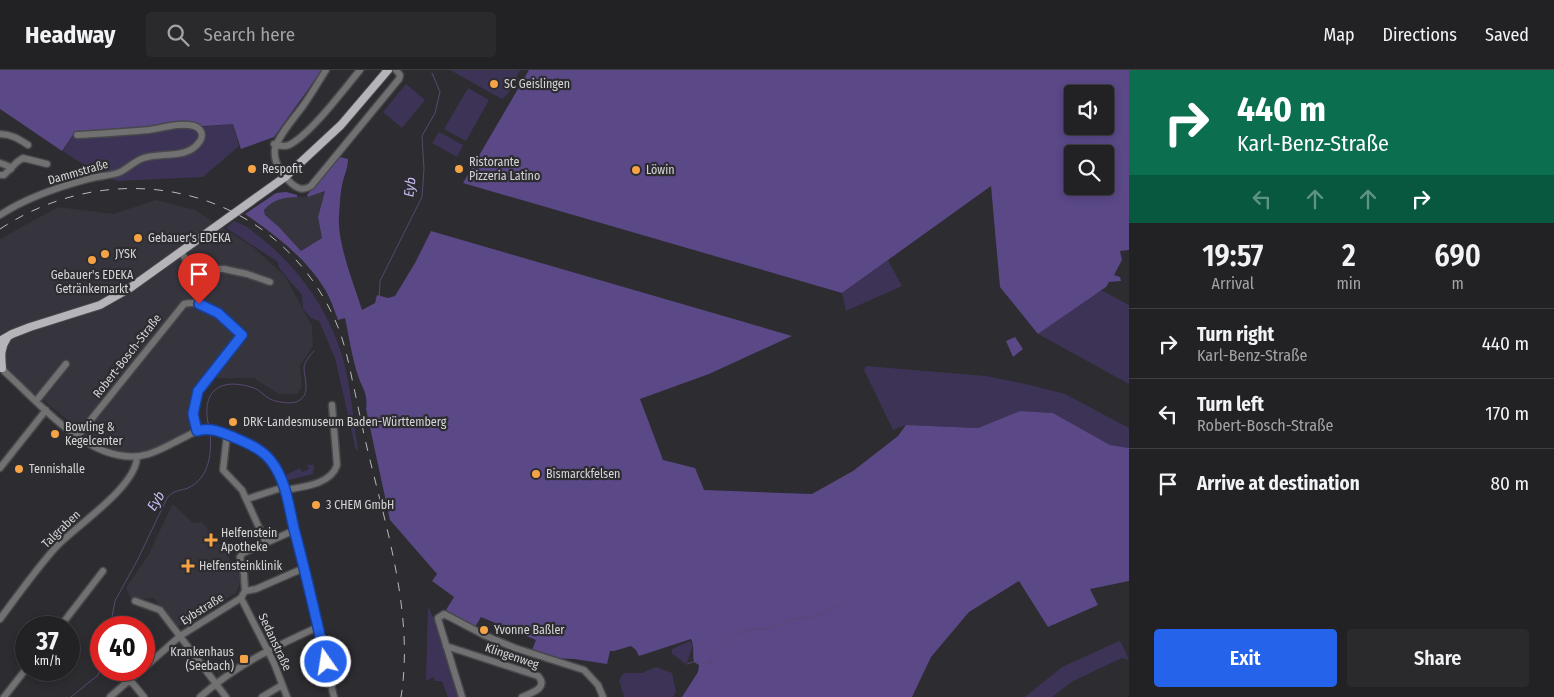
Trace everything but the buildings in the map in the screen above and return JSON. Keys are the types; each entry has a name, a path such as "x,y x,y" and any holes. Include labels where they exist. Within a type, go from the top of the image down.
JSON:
{"main road":[{"path":"0,367 0,354 6,337 107,301 130,288 285,177 341,125 387,70"}],"street":[{"path":"326,70 275,144 276,162 285,177 300,190 312,186 399,79 398,73"},
{"path":"275,144 288,145 296,140 317,120 360,70"},
{"name":"Dammstraße","path":"0,215 12,207 41,195 87,179 119,173 142,159 176,154 192,149 202,139 201,130 194,126 174,125 150,130 77,136"},
{"path":"0,134 16,137 28,145"},
{"path":"0,175 4,175 16,162 23,158 47,164"},
{"path":"0,163 11,169"},
{"path":"182,252 192,269 224,269 270,282"},
{"name":"Robert-Bosch-Straße","path":"78,437 184,304 199,304 218,313 228,320 242,335 198,391 193,414 200,430"},
{"path":"36,401 66,364"},
{"path":"0,367 78,437 109,454 137,457 162,450 200,430 215,430 249,444 266,456 279,473 281,490 295,530 334,697"},
{"path":"247,500 281,490 315,484 324,480 335,471 337,466 332,406"},
{"path":"0,468 46,410"},
{"path":"227,435 223,470 242,490 266,543"},
{"name":"Talgraben","path":"0,619 57,546 121,488 136,465 137,457"},
{"path":"295,530 243,553 240,557 245,591 256,589 304,568"},
{"path":"68,616 103,571"},
{"name":"Eybstraße","path":"155,658 180,636 241,598 245,591"},
{"name":"Sedanstraße","path":"241,598 274,663 287,697"},
{"path":"135,601 160,610 226,697"},
{"path":"462,697 438,618 444,614 484,635 515,648 584,670 598,685 603,697"},
{"path":"200,697 216,683 267,650 318,628"},
{"name":"Klingenweg","path":"446,646 538,676 542,681 542,686 538,690 522,697"},
{"path":"0,693 4,697 17,681"},
{"name":"Eybstraße","path":"110,697 129,681"},
{"path":"131,681 144,697"},
{"path":"262,697 282,685"}],"shaded area":[{"path":"0,70 322,70 274,137 241,149 233,124 73,135 62,151 0,109"},
{"name":"SC Geislingen","path":"450,70 520,70 508,94 502,99"},
{"path":"529,70 1129,70 1129,250 1120,251 1122,260 1114,275 1120,277 1121,281 1109,282 1106,287 1038,334 1000,287 991,186 842,293 463,183"},
{"path":"406,84 425,100 402,128 383,112"},
{"path":"468,88 489,100 466,141 444,129"},
{"path":"233,124 239,146 203,177 117,181 84,165 63,151 73,136"},
{"path":"439,132 463,145 457,157 432,143"},
{"path":"340,157 348,159 340,198 339,227 347,263 362,310 375,303 377,295 388,298 395,296 415,263 431,231 792,336 709,374 640,399 663,460 695,468 704,490 812,494 853,471 898,436 906,425 978,428 1020,411 1053,413 1110,445 1129,448 1129,581 1090,589 1098,605 1048,627 1019,581 969,612 931,657 912,697 682,697 698,672 699,665 694,662 691,639 639,656 631,646 610,651 607,664 553,658 532,650 536,640 481,617 475,627 446,610 454,597 432,581 437,574 390,520 366,409 366,395 356,369 345,318 338,320 324,288 308,266 278,238 245,214 276,193 286,192 297,195 297,197 283,198 275,201 264,210 265,215 301,251 322,238 318,217 325,191 308,197 307,195"},
{"path":"325,191 318,217 322,238 301,251 265,215 264,210 271,203 285,197 308,197"},
{"path":"156,200 195,210 253,247 285,276 312,326 313,345 300,366 302,387 297,394 278,394 254,378 213,378 203,391 197,407 200,424 172,440 143,452 114,451 86,438 79,429 8,372 0,352 0,239 58,207 113,214"},
{"path":"234,221 245,226 267,242 307,285 318,301 342,355 350,390 358,450 356,450 335,358 319,321 311,318 303,309 302,295 279,268 278,262 226,228"},
{"path":"888,260 902,286 846,311 842,293"},
{"path":"1101,290 1129,305 1129,384 1038,334"},
{"path":"1015,337 1023,349 1013,357 1006,341"},
{"path":"866,366 986,376 1065,394 1129,428 1129,448 1110,445 1053,413 1020,411 978,428 906,425 893,430 864,370"},
{"path":"307,465 314,465 313,474 289,480 284,476 300,468 302,472 309,469"},
{"name":"Helfensteinklinik","path":"172,505 193,523 202,522 222,547 242,578 236,593 176,628 154,598 131,599 126,588 149,554"},
{"path":"428,606 438,628 459,697 448,697 442,681 435,681 433,677 426,681"},
{"path":"690,641 693,645 687,663 683,663 672,654 672,649"},
{"path":"1119,641 1129,660 1122,658 1073,681 1052,697 1025,697 1062,667"},
{"path":"656,667 672,673 676,692 673,697 624,697 619,680 624,673 642,673"}],"waterway":[{"name":"Eyb","path":"360,322 369,316 379,304 380,281 422,197 424,169 422,136 435,113 440,92 432,73"},
{"name":"Eyb","path":"209,427 207,404 210,396 222,386 231,384 254,388 270,399 279,402 293,403 301,399 306,391 304,367 314,351"},
{"name":"Eyb","path":"112,616 115,601 138,559 167,498 174,492 195,484 205,471 210,456 210,431"},
{"path":"687,664 695,662 711,663 711,658 730,639 749,629 767,629 793,619 811,617 838,607 850,592"},
{"name":"Eyb","path":"71,697 91,681"}],"railway":[{"path":"0,229 46,205 94,192 142,189 190,196 234,213 274,239 309,275 335,320 344,345 387,527 402,612 404,669 401,697"}],"place":[{"name":"SC Geislingen","path":"494,84"},
{"name":"Respofit","path":"252,169"},
{"name":"Ristorante Pizzeria Latino","path":"459,169"},
{"name":"Löwin","path":"636,170"},
{"name":"Gebauer's EDEKA","path":"138,238"},
{"name":"JYSK","path":"105,254"},
{"name":"Gebauer's EDEKA Getränkemarkt","path":"92,260"},
{"name":"DRK-Landesmuseum Baden-Württemberg","path":"233,422"},
{"name":"Bowling & Kegelcenter","path":"55,434"},
{"name":"Tennishalle","path":"19,469"},
{"name":"Bismarckfelsen","path":"536,474"},
{"name":"3 CHEM GmbH","path":"316,505"},
{"name":"Helfenstein Apotheke","path":"211,540"},
{"name":"Helfensteinklinik","path":"188,566"},
{"name":"Yvonne Baßler","path":"484,630"},
{"name":"Krankenhaus (Seebach)","path":"244,659"}],"route":[{"path":"199,304 218,313 234,325 242,335 198,391 193,414 197,431 203,429 215,430 249,444 266,456 279,473 303,561 326,662"}]}
